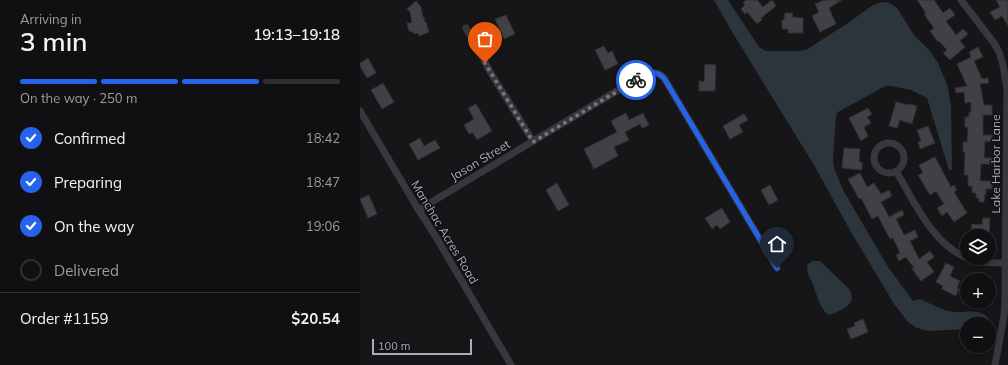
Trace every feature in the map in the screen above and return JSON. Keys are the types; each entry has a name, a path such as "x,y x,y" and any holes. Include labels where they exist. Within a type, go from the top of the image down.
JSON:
{"street":[{"name":"Lake Harbor Lane","path":"961,0 994,43 999,52 1007,90 1005,301 1004,316 995,364"},
{"path":"466,28 492,75 533,142"},
{"name":"Jason Street","path":"418,209 646,74 653,72 664,78 777,268"},
{"name":"Manchac Acres Road","path":"360,111 512,365"},
{"path":"892,144 897,146 903,154 904,159 902,164 896,171 892,173 882,172 875,165 874,156 876,151 883,145 892,144"},
{"path":"896,171 932,231 942,242 960,254"},
{"path":"996,263 1005,263"}],"shaded area":[{"path":"714,0 728,0 759,47 766,51 806,50 873,5 881,2 890,3 897,8 914,35 930,51 938,63 948,87 951,107 952,170 949,170 927,98 911,90 891,86 885,86 838,112 836,116 833,159 834,168 843,190 888,267 913,301 920,299 941,309 959,312 973,311 987,317 960,317 960,329 929,331 917,328 908,322 894,304 851,232 814,165"},
{"path":"813,261 820,261 850,290 852,297 851,302 834,314 829,315 823,308 807,272 808,264"}],"building":[{"path":"746,0 757,0 763,7 772,0 776,6 761,18 762,20 757,24 747,12 745,14 741,9 745,5 743,3"},
{"path":"824,0 842,0 829,8 836,24 820,32 812,16 819,12 815,4"},
{"path":"917,0 934,0 943,13 950,8 955,15 946,21 956,35 963,29 968,34 960,41 965,47 950,60 943,53 947,50 939,41 938,42 930,31 934,28 924,14 926,13"},
{"path":"996,0 1008,0 1008,26 1002,16 995,20 990,12 1000,7"},
{"path":"416,1 421,7 429,32 419,36 418,33 414,34 413,32 409,31 407,23 412,23 410,12 407,9"},
{"path":"785,13 793,13 792,17 803,18 803,33 788,33 788,29 782,29 782,20 784,20"},
{"path":"506,15 515,34 504,39 495,19"},
{"path":"604,46 608,53 612,51 618,64 605,70 595,50"},
{"path":"978,47 983,57 974,61 982,79 988,78 989,83 980,84 984,105 992,105 992,115 983,115 983,135 992,135 992,142 985,141 984,158 992,158 992,164 981,164 980,181 992,181 992,189 986,189 984,202 979,202 979,198 976,198 976,193 972,193 972,186 968,186 968,175 964,175 965,152 963,152 963,142 967,142 968,127 965,127 965,117 969,117 969,112 971,112 971,102 965,103 964,92 956,93 955,88 967,86 957,64 971,57 969,52"},
{"path":"368,58 376,73 367,78 360,66 360,63"},
{"path":"705,64 716,65 715,91 699,91 699,81 704,82"},
{"path":"383,83 394,102 382,109 371,90"},
{"path":"896,102 917,106 912,124 900,120 897,128 889,126"},
{"path":"476,104 492,131 477,140 473,133 469,134 464,125 474,119 468,108"},
{"path":"868,108 872,114 867,117 871,123 864,127 868,136 861,141 849,118"},
{"path":"626,113 629,120 643,113 649,125 642,128 640,124 625,132 629,140 614,147 618,156 594,169 584,149 617,132 611,121"},
{"path":"744,114 748,120 739,125 743,132 730,139 723,126"},
{"path":"928,126 935,143 920,149 918,142 921,141 917,130"},
{"path":"420,138 424,146 435,140 440,148 418,160 409,144"},
{"path":"844,148 860,149 859,162 862,162 862,170 842,168"},
{"path":"935,157 951,187 954,185 957,190 954,192 967,213 954,222 947,212 942,216 937,208 944,204 936,191 930,195 918,175 923,173 919,165"},
{"path":"860,173 867,187 874,183 881,194 889,190 892,196 881,202 889,217 902,210 904,215 896,219 904,235 915,230 918,237 910,241 919,259 930,251 934,257 927,262 934,272 921,281 912,269 914,268 906,257 899,261 896,255 900,253 893,238 890,239 878,216 872,219 861,198 859,199 848,179"},
{"path":"557,183 569,205 558,211 546,190"},
{"path":"770,185 778,200 769,205 761,190"},
{"path":"369,195 377,214 368,218 360,199"},
{"path":"722,208 730,222 720,229 717,225 712,229 705,218"},
{"path":"983,218 990,218 989,229 972,229 972,224 982,225"},
{"path":"946,263 954,267 950,276 960,281 956,296 942,289 943,286 936,282"},
{"path":"863,319 868,332 851,339 847,329 855,326 854,323"}],"way so far":[{"path":"485,63 533,142 636,80"}],"route":[{"path":"636,80 653,72 662,75 725,178 777,268"}]}
